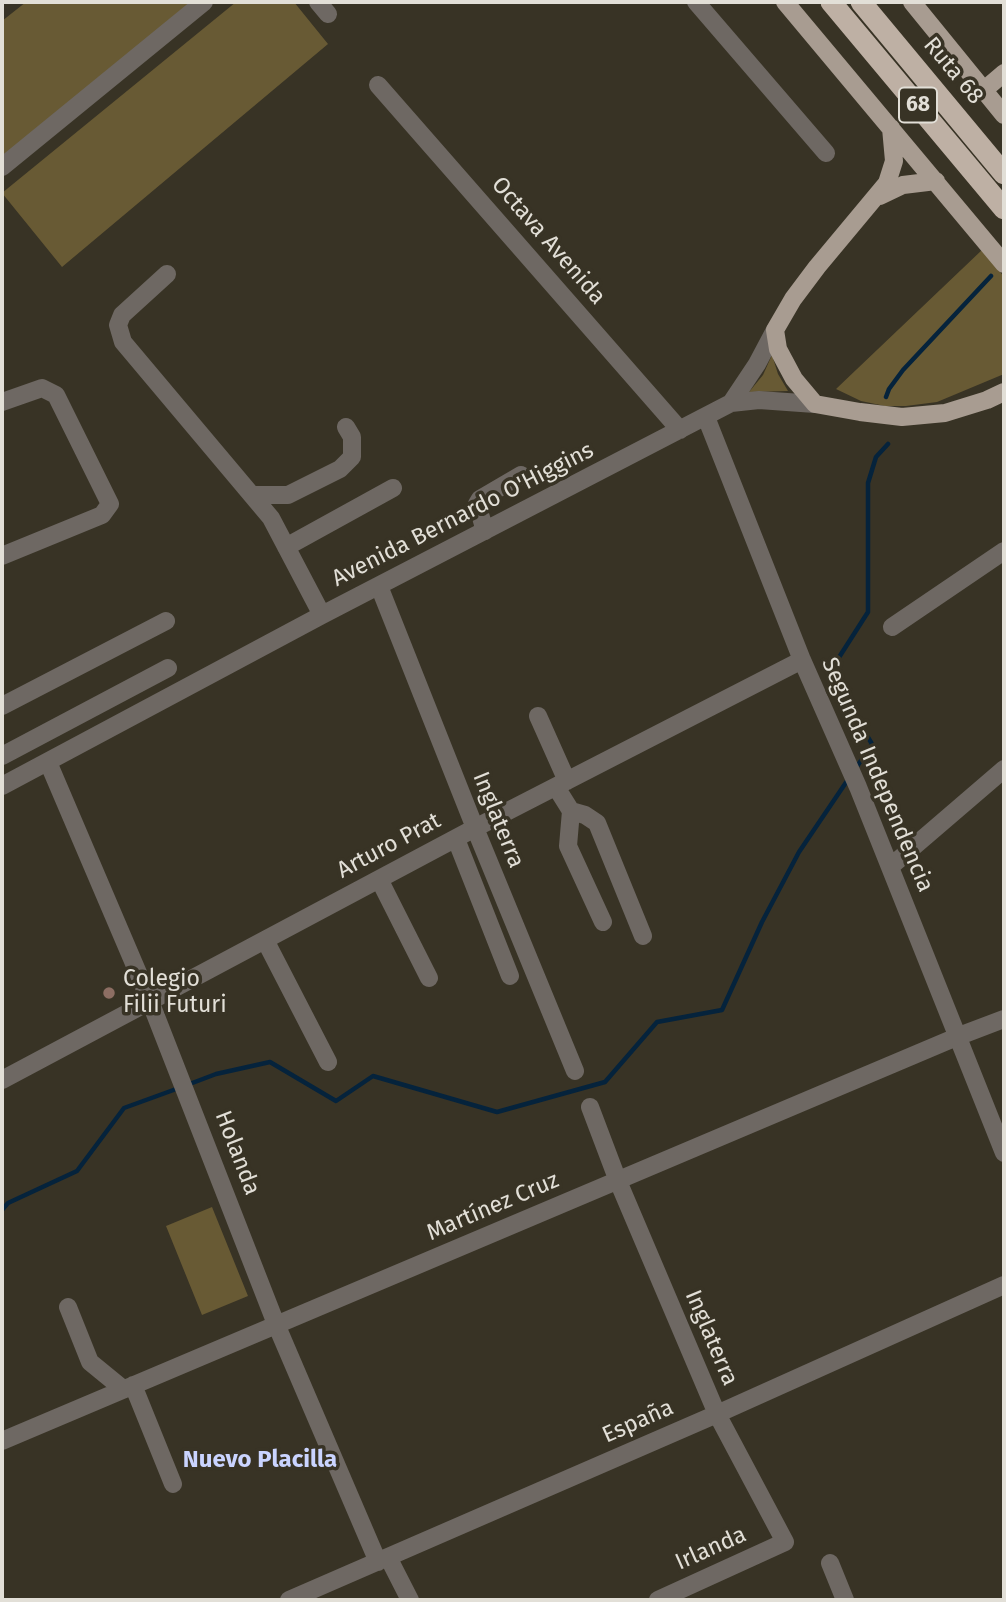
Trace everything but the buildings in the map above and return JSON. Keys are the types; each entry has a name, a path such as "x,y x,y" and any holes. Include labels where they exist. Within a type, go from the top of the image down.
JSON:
{"highway":[{"name":"68","path":"831,2 1004,209"},
{"name":"Ruta 68","path":"861,2 1004,174"}],"main road":[{"path":"785,2 1004,264"},
{"path":"917,5 1004,115"},
{"path":"984,90 1004,73"},
{"name":"Avenida Bernardo O'Higgins","path":"775,330 817,267 887,183 892,172 894,150 891,128"},
{"name":"Avenida Bernardo O'Higgins","path":"872,203 903,185 936,181"},
{"path":"775,330 778,349 785,365 815,404 881,416 924,416 966,408 1004,391"}],"street":[{"path":"2,167 204,2"},
{"path":"696,2 826,153"},
{"name":"Octava Avenida","path":"378,85 680,430"},
{"path":"167,274 122,315 118,326 123,342 271,518 322,615"},
{"name":"Avenida Bernardo O'Higgins","path":"2,786 322,615 731,403 757,364 775,330"},
{"path":"2,402 41,388 56,395 110,504 102,515 2,556"},
{"path":"731,403 759,400 815,404"},
{"name":"Segunda Independencia","path":"706,417 802,660 858,786 1004,1153"},
{"path":"252,495 288,495 340,469 352,457 352,437 345,427"},
{"path":"485,531 477,504 480,499 521,475"},
{"path":"286,547 393,488"},
{"path":"892,626 1004,551"},
{"name":"Inglaterra","path":"379,586 575,1071"},
{"path":"2,706 166,621"},
{"name":"Arturo Prat","path":"2,1080 475,828 802,660"},
{"path":"2,756 168,668"},
{"path":"538,716 571,811 568,846 603,922"},
{"name":"Holanda","path":"48,762 191,1102 276,1324 383,1560 410,1600"},
{"path":"890,867 1004,769"},
{"path":"571,811 585,815 597,823 643,936"},
{"path":"456,839 510,976"},
{"path":"379,879 429,978"},
{"path":"265,940 328,1062"},
{"name":"Martínez Cruz","path":"2,1441 1004,1019"},
{"name":"Inglaterra","path":"590,1107 618,1181 716,1414 785,1542"},
{"name":"España","path":"289,1600 1004,1285"},
{"path":"68,1307 90,1362 128,1387 173,1484"},
{"name":"Irlanda","path":"658,1600 689,1594 785,1542"},
{"path":"830,1563 845,1600"}],"shaded area":[{"path":"26,2 192,2 2,161 2,21"},
{"path":"236,2 294,2 328,44 62,267 2,193"},
{"path":"983,249 1004,277 1004,374 937,402 906,406 885,406 861,401 836,389"},
{"path":"772,355 778,374 788,391 749,392 763,375"},
{"path":"212,1207 248,1296 202,1315 166,1226"}],"waterway":[{"path":"886,397 903,370 991,276"},
{"path":"856,768 872,744 829,673 868,612 868,483 876,457 888,444"},
{"path":"187,1085 216,1074 270,1062 336,1101 373,1076 497,1112 605,1082 657,1022 722,1010 762,922 799,852 849,778"},
{"path":"2,1210 8,1203 77,1171 124,1108 179,1088"}],"place":[{"name":"Colegio Filii Futuri","path":"109,993"}],"district":[{"name":"Nuevo Placilla","path":"260,1460"}]}
